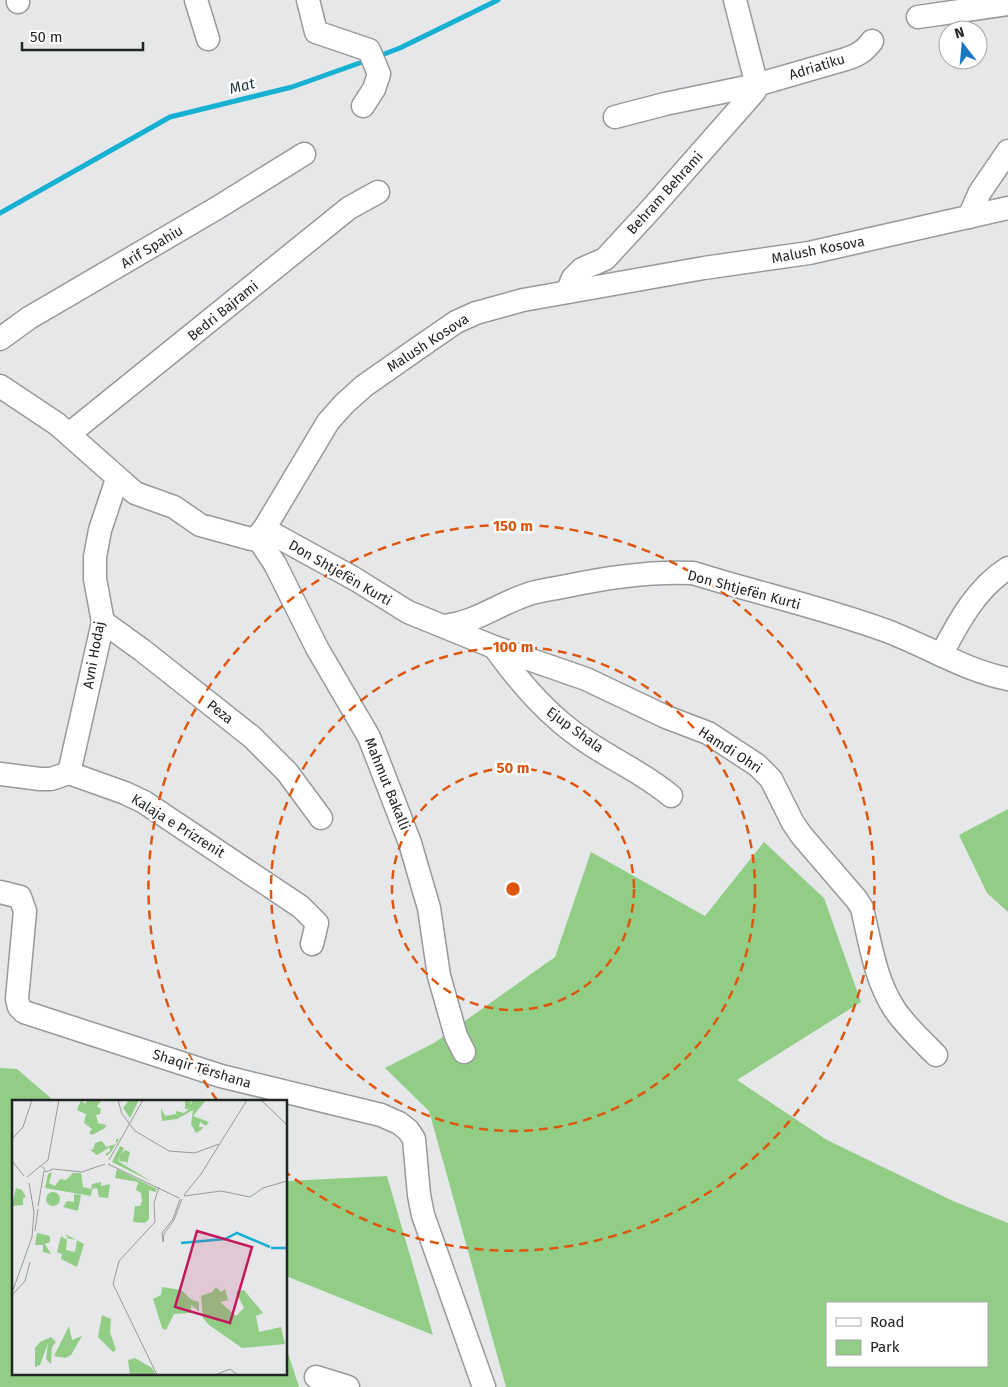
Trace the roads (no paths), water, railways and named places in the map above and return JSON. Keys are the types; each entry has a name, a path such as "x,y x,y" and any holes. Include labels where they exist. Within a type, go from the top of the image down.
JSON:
{"street":[{"path":"196,0 208,39"},
{"path":"308,0 316,32 369,50 379,74 374,89 363,106"},
{"path":"615,117 665,104 756,85 735,0"},
{"path":"918,18 1008,4"},
{"name":"Adriatiku","path":"756,85 858,55 867,49 872,40"},
{"name":"Behram Behrami","path":"567,292 573,278 582,269 605,259 652,208 741,108 755,91 756,85"},
{"path":"969,217 980,192 1008,151"},
{"name":"Arif Spahiu","path":"0,339 29,318 217,208 304,154"},
{"name":"Bedri Bajrami","path":"69,434 349,208 378,192"},
{"name":"Malush Kosova","path":"260,533 328,422 364,386 456,322 476,313 506,304 567,292 704,268 809,253 1008,208"},
{"path":"0,386 69,434 117,479 135,493 174,506 200,525 246,539 260,533"},
{"name":"Avni Hodaj","path":"69,773 102,622 95,579 95,557 100,530 117,479"},
{"name":"Don Shtjefën Kurti","path":"260,533 356,579 408,612 494,647"},
{"name":"Mahmut Bakalli","path":"260,533 320,654 364,728 378,760 410,843 429,908 441,983 456,1036 464,1052"},
{"path":"941,655 970,605 985,587 1008,568"},
{"name":"Don Shtjefën Kurti","path":"445,626 476,619 511,600 530,594 607,578 672,572 693,573 861,622 941,655 970,670 1008,679"},
{"name":"Peza","path":"102,622 142,650 252,737 287,772 322,818"},
{"name":"Ejup Shala","path":"494,647 531,696 554,717 587,742 650,779 671,796"},
{"name":"Hamdi Ohri","path":"494,647 586,679 666,717 696,727 757,765 771,779 793,823 802,836 862,908 878,972 889,999 896,1011 936,1055"},
{"path":"0,774 40,779 69,773"},
{"name":"Kalaja e Prizrenit","path":"69,773 125,793 144,802 301,906 317,923 312,944"},
{"name":"Shaqir Tërshana","path":"10,895 25,911 17,999 19,1007 24,1012 221,1076 381,1115 408,1130 414,1139 419,1195 423,1214 484,1387"},
{"path":"316,1377 348,1387"}],"waterway":[{"name":"Mat","path":"379,56 400,48 498,0"},
{"name":"Mat","path":"0,213 170,117 292,87 368,60"}]}
